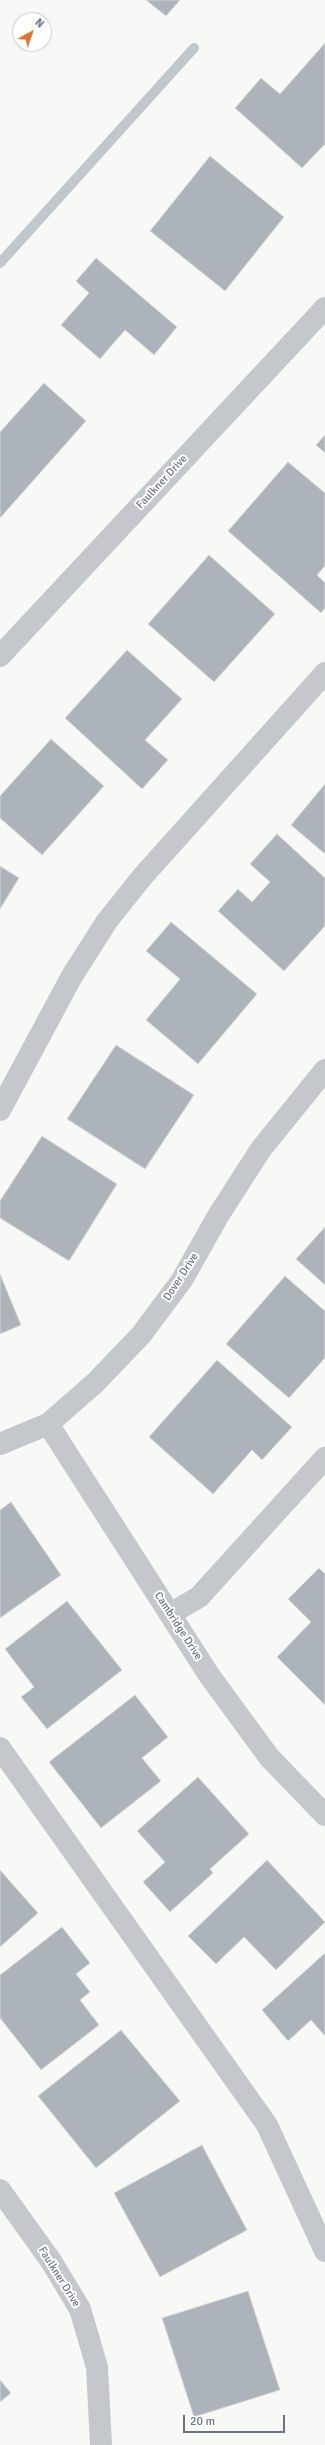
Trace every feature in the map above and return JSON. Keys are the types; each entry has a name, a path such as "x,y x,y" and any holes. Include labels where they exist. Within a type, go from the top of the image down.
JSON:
{"street":[{"name":"Faulkner Drive","path":"0,656 325,308"},
{"path":"0,1110 72,976 107,920 143,876 325,673"},
{"name":"Dover Drive","path":"0,1444 48,1424 95,1383 141,1335 182,1280 218,1216 261,1149 325,1070"},
{"name":"Cambridge Drive","path":"48,1424 210,1675 268,1757 325,1815"},
{"path":"170,1614 199,1596 325,1458"},
{"path":"0,1748 267,2125 325,2251"},
{"name":"Faulkner Drive","path":"0,2190 51,2261 80,2309 97,2367 101,2445"}],"building":[{"path":"146,0 180,0 166,16"},
{"path":"325,43 325,144 302,168 235,108 261,78 280,94"},
{"path":"210,156 284,217 225,291 150,231"},
{"path":"96,258 177,327 154,355 125,330 100,359 61,325 89,293 76,281"},
{"path":"44,383 86,421 0,518 0,432"},
{"path":"325,435 325,453 316,445"},
{"path":"288,462 325,493 325,566 317,575 325,583 325,608 321,613 228,531"},
{"path":"209,555 275,614 214,682 148,624"},
{"path":"127,650 182,699 145,740 168,760 142,789 65,718"},
{"path":"51,739 104,786 42,855 0,818 0,796"},
{"path":"325,784 325,854 291,825"},
{"path":"277,834 325,878 325,926 284,971 218,911 238,889 252,902 270,882 250,864"},
{"path":"0,866 19,878 0,909"},
{"path":"171,922 257,994 198,1064 146,1020 180,979 146,951"},
{"path":"116,1045 194,1095 145,1169 67,1119"},
{"path":"42,1136 117,1184 69,1261 0,1218 0,1201"},
{"path":"325,1227 325,1285 296,1259"},
{"path":"0,1274 21,1325 0,1334"},
{"path":"285,1276 325,1311 325,1358 289,1398 226,1344"},
{"path":"217,1360 292,1427 262,1460 252,1450 213,1494 149,1437"},
{"path":"11,1502 61,1575 0,1618 0,1510"},
{"path":"319,1568 325,1574 325,1705 277,1657 311,1622 288,1599"},
{"path":"67,1601 122,1670 47,1729 21,1697 34,1687 5,1649"},
{"path":"135,1695 168,1737 142,1758 161,1781 101,1828 49,1762"},
{"path":"198,1777 249,1834 210,1869 213,1873 170,1912 143,1882 165,1862 137,1831"},
{"path":"267,1860 325,1922 276,1970 244,1937 216,1964 188,1936"},
{"path":"0,1870 38,1913 0,1947"},
{"path":"62,1927 90,1963 76,1974 90,1992 80,2000 99,2025 41,2070 0,2018 0,1975"},
{"path":"325,1953 325,2036 311,2020 288,2041 262,2010"},
{"path":"121,2030 180,2101 96,2168 38,2096"},
{"path":"202,2145 247,2230 160,2277 114,2193"},
{"path":"248,2291 280,2390 194,2417 162,2318"},
{"path":"0,2380 11,2393 0,2402"}],"waterway":[{"path":"0,263 194,48"}]}
